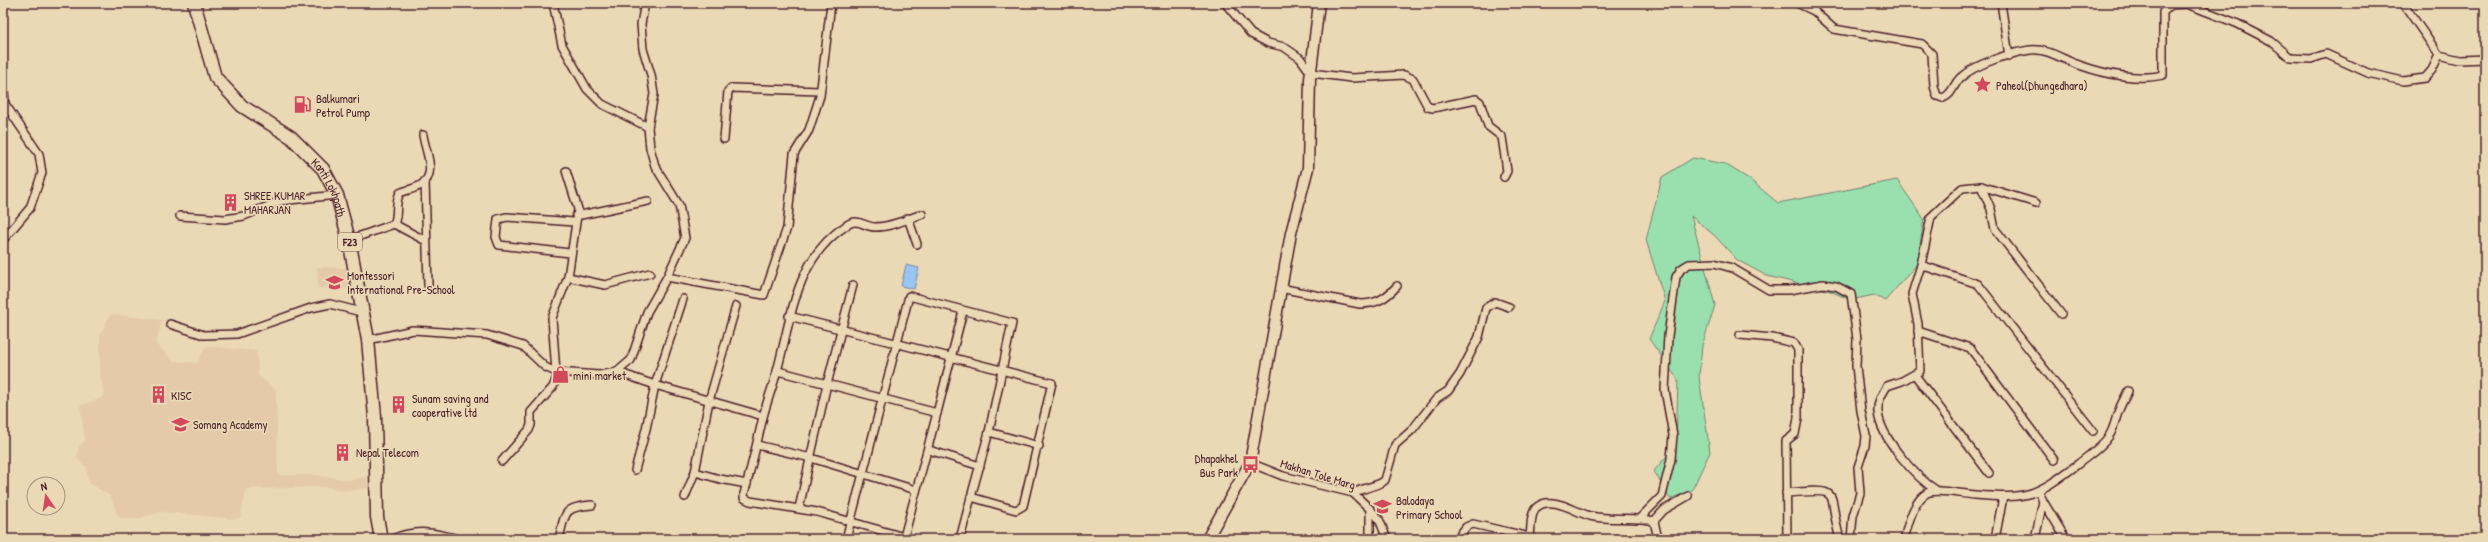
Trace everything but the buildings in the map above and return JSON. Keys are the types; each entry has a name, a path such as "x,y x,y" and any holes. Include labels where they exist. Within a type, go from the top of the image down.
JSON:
{"main road":[{"name":"Kanti Lokhpath","path":"194,3 215,77 242,106 291,137 323,169 337,195 349,240 365,313 375,417 377,517 381,539"},
{"path":"1209,538 1250,463 1280,288 1291,233 1308,168 1311,73 1319,3"}],"street":[{"path":"553,3 562,45 587,89 602,104 648,127"},
{"path":"617,372 631,360 647,312 667,278 685,238 679,205 655,166 648,127 654,94 651,75 643,49 641,24 645,3"},
{"path":"667,278 764,295 787,228 794,154 809,130 820,91 831,3"},
{"path":"1226,3 1251,34 1268,43 1284,47 1300,58 1311,73 1350,78 1404,75 1414,79 1428,107 1432,108 1476,99 1480,102 1488,126 1502,137 1507,171 1504,177"},
{"path":"1797,3 1814,11 1834,28 1922,44 1932,54 1934,86 1938,96 1943,98 1950,96 1960,78 1986,62 2030,50 2046,51 2082,67 2132,76 2163,75 2164,12 2171,5 2187,4 2243,27 2271,41 2291,58 2311,58 2326,54 2368,73 2403,81 2424,78 2432,70 2439,55"},
{"path":"2000,3 2009,56"},
{"path":"2403,3 2439,55 2460,60 2485,59"},
{"path":"3,81 4,102 39,154 42,173 30,208 3,240"},
{"path":"724,139 728,91 731,88 820,91"},
{"path":"349,240 394,224 397,217 396,200 400,193 420,186 429,178 431,169 423,135"},
{"path":"502,461 529,430 531,425 531,412 553,387 558,372 552,318 568,277 575,219 578,209 566,171"},
{"path":"425,181 428,285"},
{"path":"2036,203 1981,186 1962,188 1931,217 1921,265 1912,294 1918,331 1920,371 1915,375 1887,386 1880,398 1878,412 1884,433 1911,469 1936,490 1952,494 2013,497 2039,492 2100,447 2116,423 2118,412 2128,392"},
{"path":"1981,186 1991,209 1995,229 2061,314"},
{"path":"180,216 225,219 244,216 280,201 337,195"},
{"path":"570,253 499,245 496,237 498,219 506,217 575,219 648,201"},
{"path":"913,539 904,538 799,508 750,501 744,498 763,416 778,371 789,316 803,275 811,260 824,244 854,221 878,227 922,214"},
{"path":"908,218 917,244"},
{"path":"394,224 426,241"},
{"path":"1640,518 1662,496 1671,459 1673,435 1665,390 1668,336 1676,277 1681,269 1689,264 1714,263 1732,268 1768,290 1789,290 1823,284 1840,287 1851,294 1856,326 1856,366 1861,411 1866,436 1865,446 1858,467 1860,493 1853,516 1851,539"},
{"path":"1921,265 1978,284 2093,431"},
{"path":"568,277 605,285 650,273"},
{"path":"799,508 827,384 853,285"},
{"path":"1280,288 1360,304 1373,304 1391,293 1397,286"},
{"path":"846,539 910,296 1012,323 989,432 960,539"},
{"path":"635,470 646,429 655,386 684,299"},
{"path":"1353,493 1363,487 1382,484 1385,480 1395,445 1412,430 1437,398 1448,391 1460,374 1479,336 1486,308 1495,302 1509,307"},
{"path":"170,324 204,335 237,334 311,308 330,304 365,313"},
{"path":"685,496 695,472 709,401 736,306"},
{"path":"904,538 916,490 929,450 962,311"},
{"path":"789,316 842,328 1052,383 1039,446 1021,509 1016,510 971,497"},
{"path":"368,340 413,330 487,335 523,346 534,358 558,372 599,375 617,372 655,386 763,416"},
{"path":"1918,331 1970,348 2054,460"},
{"path":"1740,335 1772,338 1794,343 1798,350 1798,418 1795,434 1786,441 1787,539"},
{"path":"778,371 937,413"},
{"path":"1915,375 1989,473"},
{"path":"989,432 1039,446"},
{"path":"757,445 811,458 916,490"},
{"path":"929,450 980,466"},
{"name":"Makhan Tole Marg","path":"1250,463 1283,476 1353,493 1379,519 1387,539"},
{"path":"695,472 747,484"},
{"path":"1786,493 1822,490 1829,494 1834,502 1840,539"},
{"path":"1904,539 1910,521 1921,498 1936,490"},
{"path":"2039,492 2066,539"},
{"path":"1654,521 1664,510 1688,496"},
{"path":"1995,539 2003,497"},
{"path":"2035,539 2043,501"},
{"path":"1457,539 1466,527 1474,524 1530,538 1533,512 1537,507 1542,505 1555,504 1589,516 1614,520 1640,518 1654,521"},
{"path":"559,539 565,515 569,509 574,506 592,505"},
{"path":"1370,509 1370,539"},
{"path":"1654,521 1658,539"},
{"path":"392,539 406,533 434,532 458,539"}],"shaded area":[{"name":"Montessori International Pre-School","path":"317,267 348,268 352,289 318,288"},
{"name":"Somang Academy","path":"110,314 162,320 156,344 173,361 197,363 206,346 257,351 258,375 276,390 278,475 315,475 349,480 366,477 368,488 345,491 325,487 246,489 241,517 235,519 162,512 137,519 119,518 110,496 89,483 86,467 77,459 79,446 85,440 80,406 104,397 100,372 100,336"}],"green space":[{"path":"1693,158 1725,164 1749,179 1778,203 1897,180 1924,219 1917,264 1885,301 1874,295 1851,300 1830,291 1767,276 1737,260 1715,236 1691,216 1715,305 1702,346 1699,377 1710,452 1692,490 1670,499 1654,471 1676,445 1678,380 1649,339 1665,301 1646,240 1662,177"}],"water":[{"path":"906,265 919,268 914,289 901,286"}],"place":[{"name":"Paheol(Dhungedhara)","path":"1983,85"},
{"name":"Balkumari Petrol Pump","path":"303,105"},
{"name":"SHREE KUMAR MAHARJAN","path":"231,202"},
{"name":"Montessori International Pre-School","path":"334,282"},
{"name":"mini market","path":"560,375"},
{"name":"KISC","path":"158,395"},
{"name":"Sunam saving and cooperative ltd","path":"399,405"},
{"name":"Somang Academy","path":"180,424"},
{"name":"Nepal Telecom","path":"343,452"},
{"name":"Dhapakhel Bus Park","path":"1251,465"},
{"name":"Balodaya Primary School","path":"1383,507"}]}
